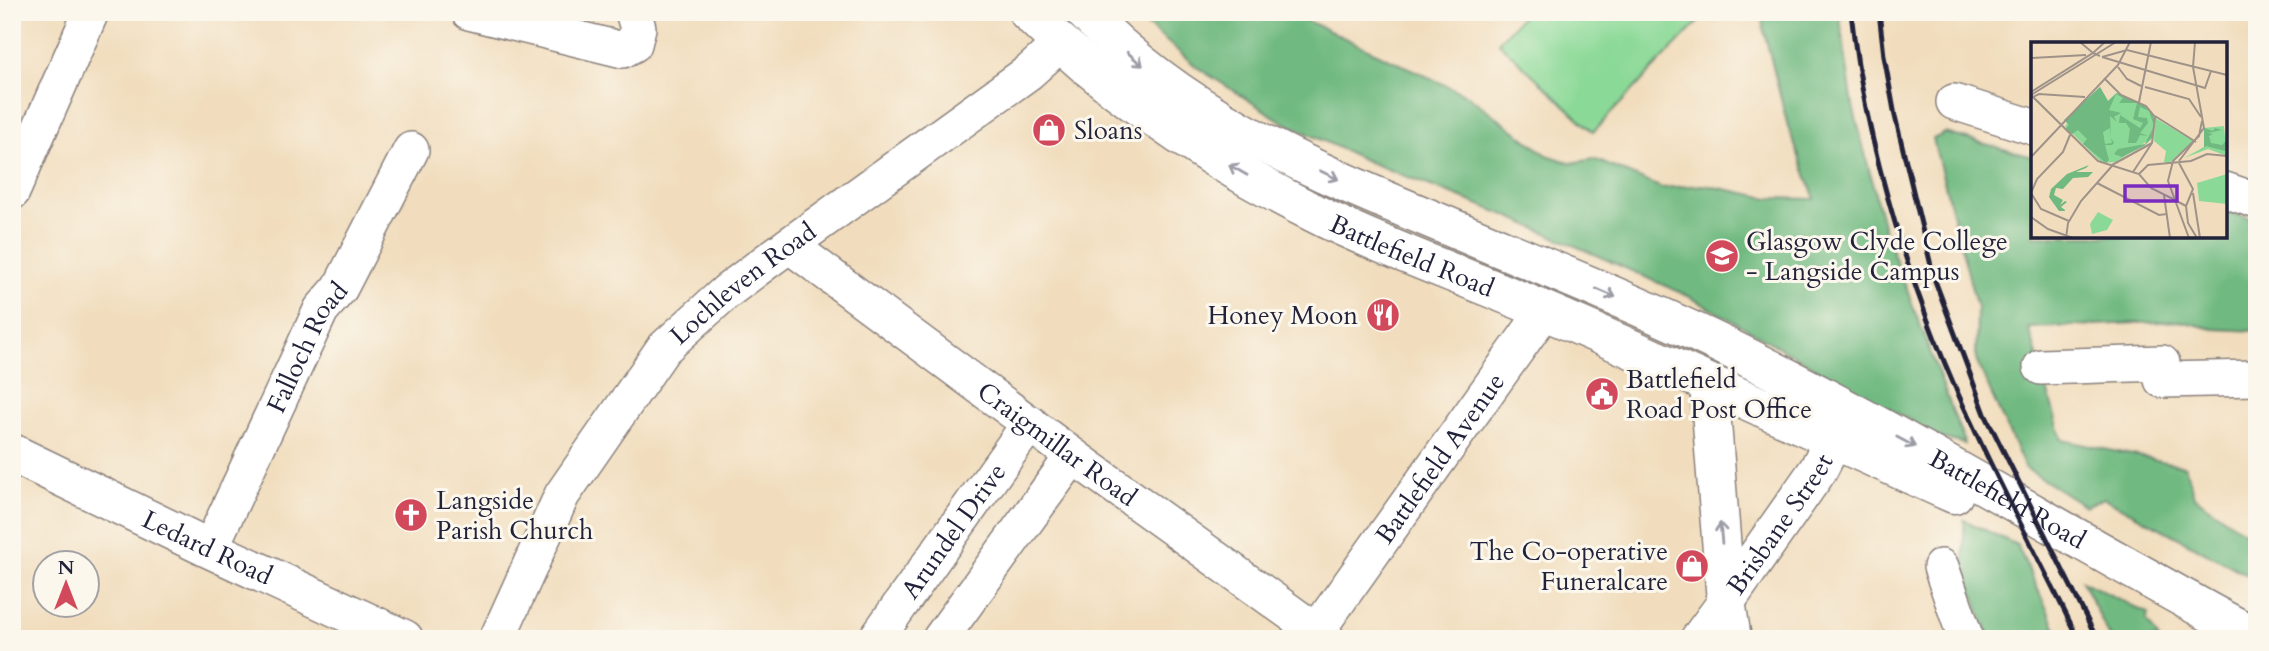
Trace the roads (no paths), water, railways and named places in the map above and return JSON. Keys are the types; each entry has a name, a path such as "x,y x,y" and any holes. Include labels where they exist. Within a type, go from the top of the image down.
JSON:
{"main road":[{"name":"Battlefield Road","path":"1028,12 1060,44 1113,87 1174,130 1265,186 1326,219 1545,310 1713,387 1920,449 2170,592 2257,638"},
{"name":"Battlefield Road","path":"1085,13 1148,70 1174,90 1230,125 1366,193 1668,319 1753,361 1840,425"},
{"name":"Lochleven Road","path":"1060,44 1085,13"},
{"name":"Battlefield Avenue","path":"1545,310 1559,273"},
{"path":"1732,639 1726,601 1710,398 1713,387 1753,361"},
{"name":"Brisbane Street","path":"1726,601 1818,470 1840,425"},
{"name":"Ledard Road","path":"12,453 210,550 404,639"}],"street":[{"path":"12,192 91,12"},
{"path":"469,12 623,50 634,44 638,28 633,12"},
{"name":"Lochleven Road","path":"497,639 562,495 663,349 726,292 1029,72 1060,44"},
{"path":"1954,102 2031,126"},
{"name":"Falloch Road","path":"210,550 321,310 340,288 411,150"},
{"path":"2227,191 2257,201"},
{"name":"Craigmillar Road","path":"789,245 1318,636"},
{"name":"Battlefield Avenue","path":"1318,636 1545,310"},
{"path":"2041,367 2162,363 2162,380 2257,378"},
{"name":"Arundel Drive","path":"876,639 1030,424"},
{"name":"Arundel Drive","path":"940,639 1073,456"},
{"path":"1941,567 1966,639"},
{"name":"Brisbane Street","path":"1698,639 1726,601"}],"railway":[{"path":"1851,12 1858,63 1880,169 1912,276 1951,377 2078,639"},
{"path":"1879,12 1895,116 1934,278 1985,414 2097,639"}],"place":[{"name":"Sloans","path":"1049,130"},
{"name":"Glasgow Clyde College - Langside Campus","path":"1722,256"},
{"name":"Honey Moon","path":"1383,315"},
{"name":"Battlefield Road Post Office","path":"1602,394"},
{"name":"Langside Parish Church","path":"411,515"},
{"name":"The Co-operative Funeralcare","path":"1692,566"}]}
